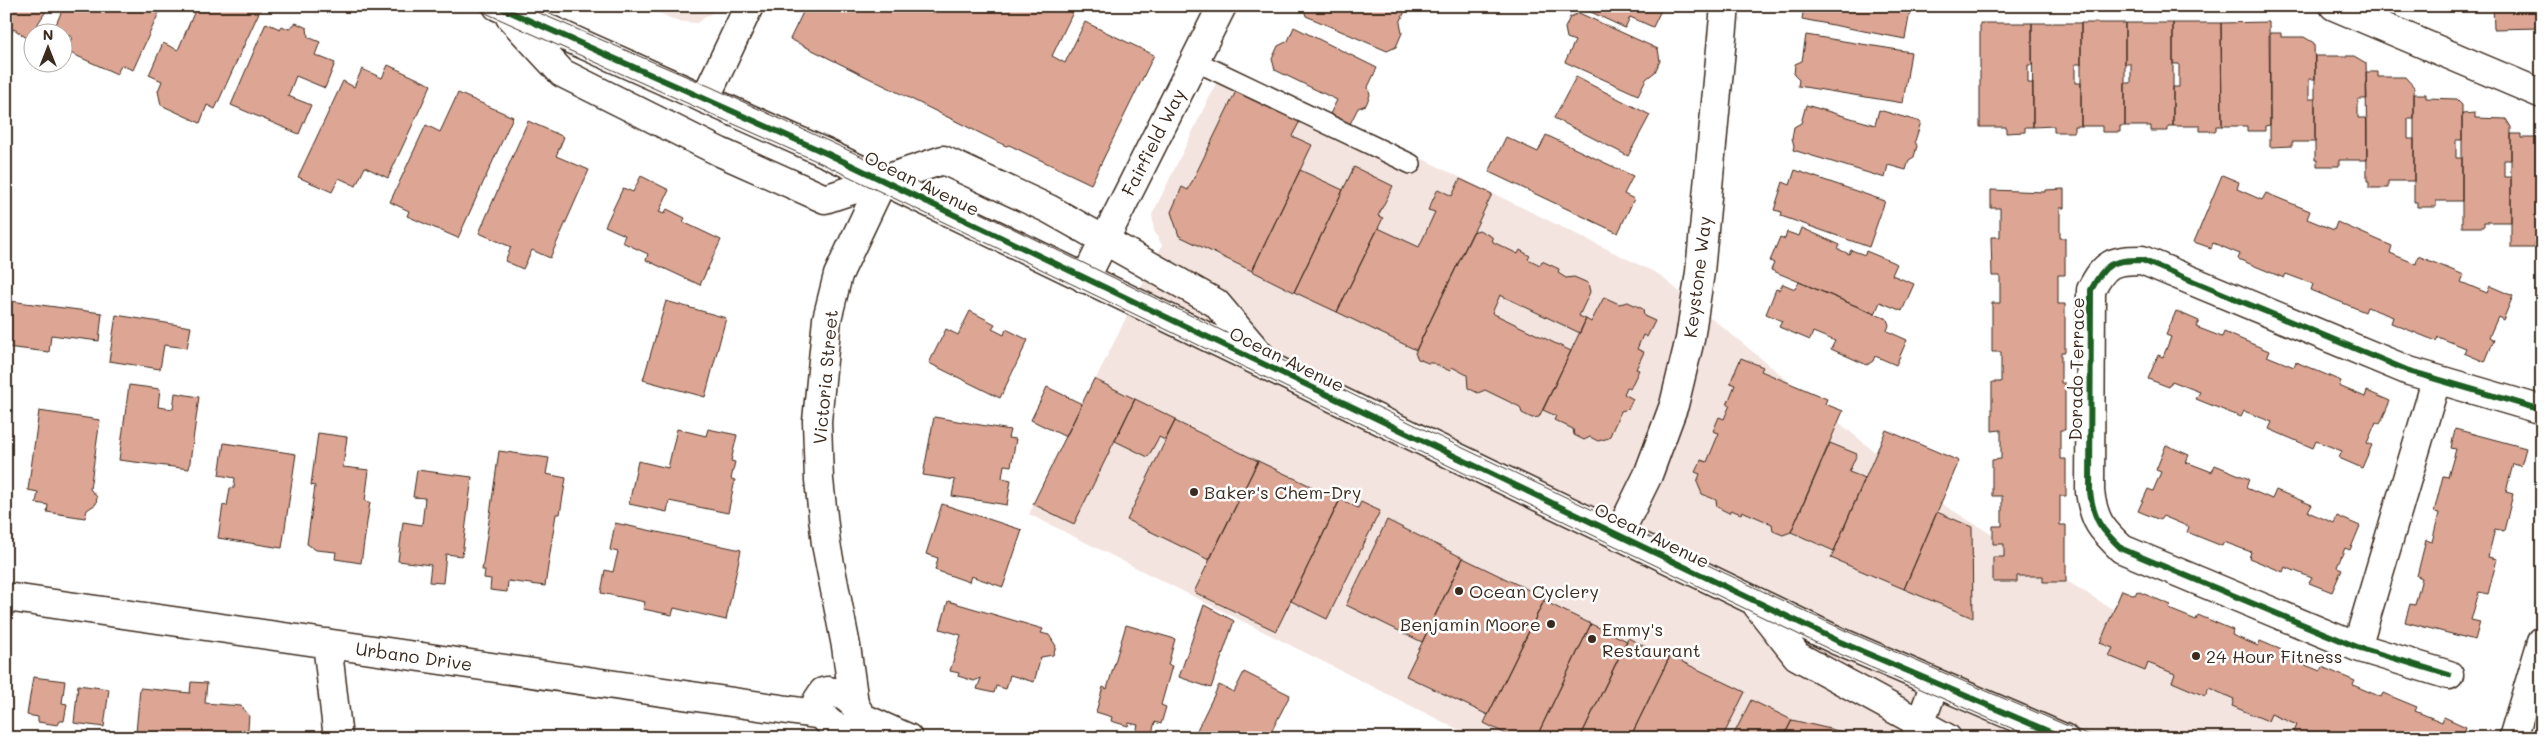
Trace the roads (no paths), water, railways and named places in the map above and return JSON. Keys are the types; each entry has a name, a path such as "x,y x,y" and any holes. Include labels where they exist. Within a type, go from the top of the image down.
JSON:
{"street":[{"path":"705,99 749,6"},
{"name":"Fairfield Way","path":"1085,279 1222,6"},
{"name":"Keystone Way","path":"1618,536 1648,475 1671,414 1690,339 1700,272 1725,6"},
{"path":"2334,6 2542,94"},
{"name":"Ocean Avenue","path":"501,7 883,180 1753,600 1935,683 2064,738"},
{"name":"Ocean Avenue","path":"501,7 562,73 720,152 825,199 943,160 1049,209 1216,303 1272,369"},
{"name":"Victoria Street","path":"858,722 826,544 819,480 817,421 827,319 838,275 883,180"},
{"name":"Dorado Terrace","path":"2449,675 2356,647 2122,549 2102,530 2093,513 2090,492 2091,290 2101,271 2118,260 2142,260 2436,381 2542,410"},
{"path":"2356,647 2436,381"},
{"name":"Urbano Drive","path":"6,597 787,712 822,715 840,730 848,732 858,722"},
{"name":"Ocean Avenue","path":"1753,600 1798,656 1918,731 1947,738"},
{"path":"2513,738 2542,641"},
{"path":"327,644 338,738"},
{"path":"1918,731 1935,683"},
{"path":"858,722 908,738"}],"lane":[{"path":"1195,61 1411,164"}],"tram line":[{"path":"470,6 823,164 1833,651 2034,738"},
{"path":"523,6 711,87 930,188 1419,427 1844,630 2096,738"}],"place":[{"name":"Baker's Chem-Dry","path":"1194,492"},
{"name":"Ocean Cyclery","path":"1459,591"},
{"name":"Benjamin Moore","path":"1551,624"},
{"name":"Emmy's Restaurant","path":"1592,639"},
{"name":"24 Hour Fitness","path":"2196,656"}]}
